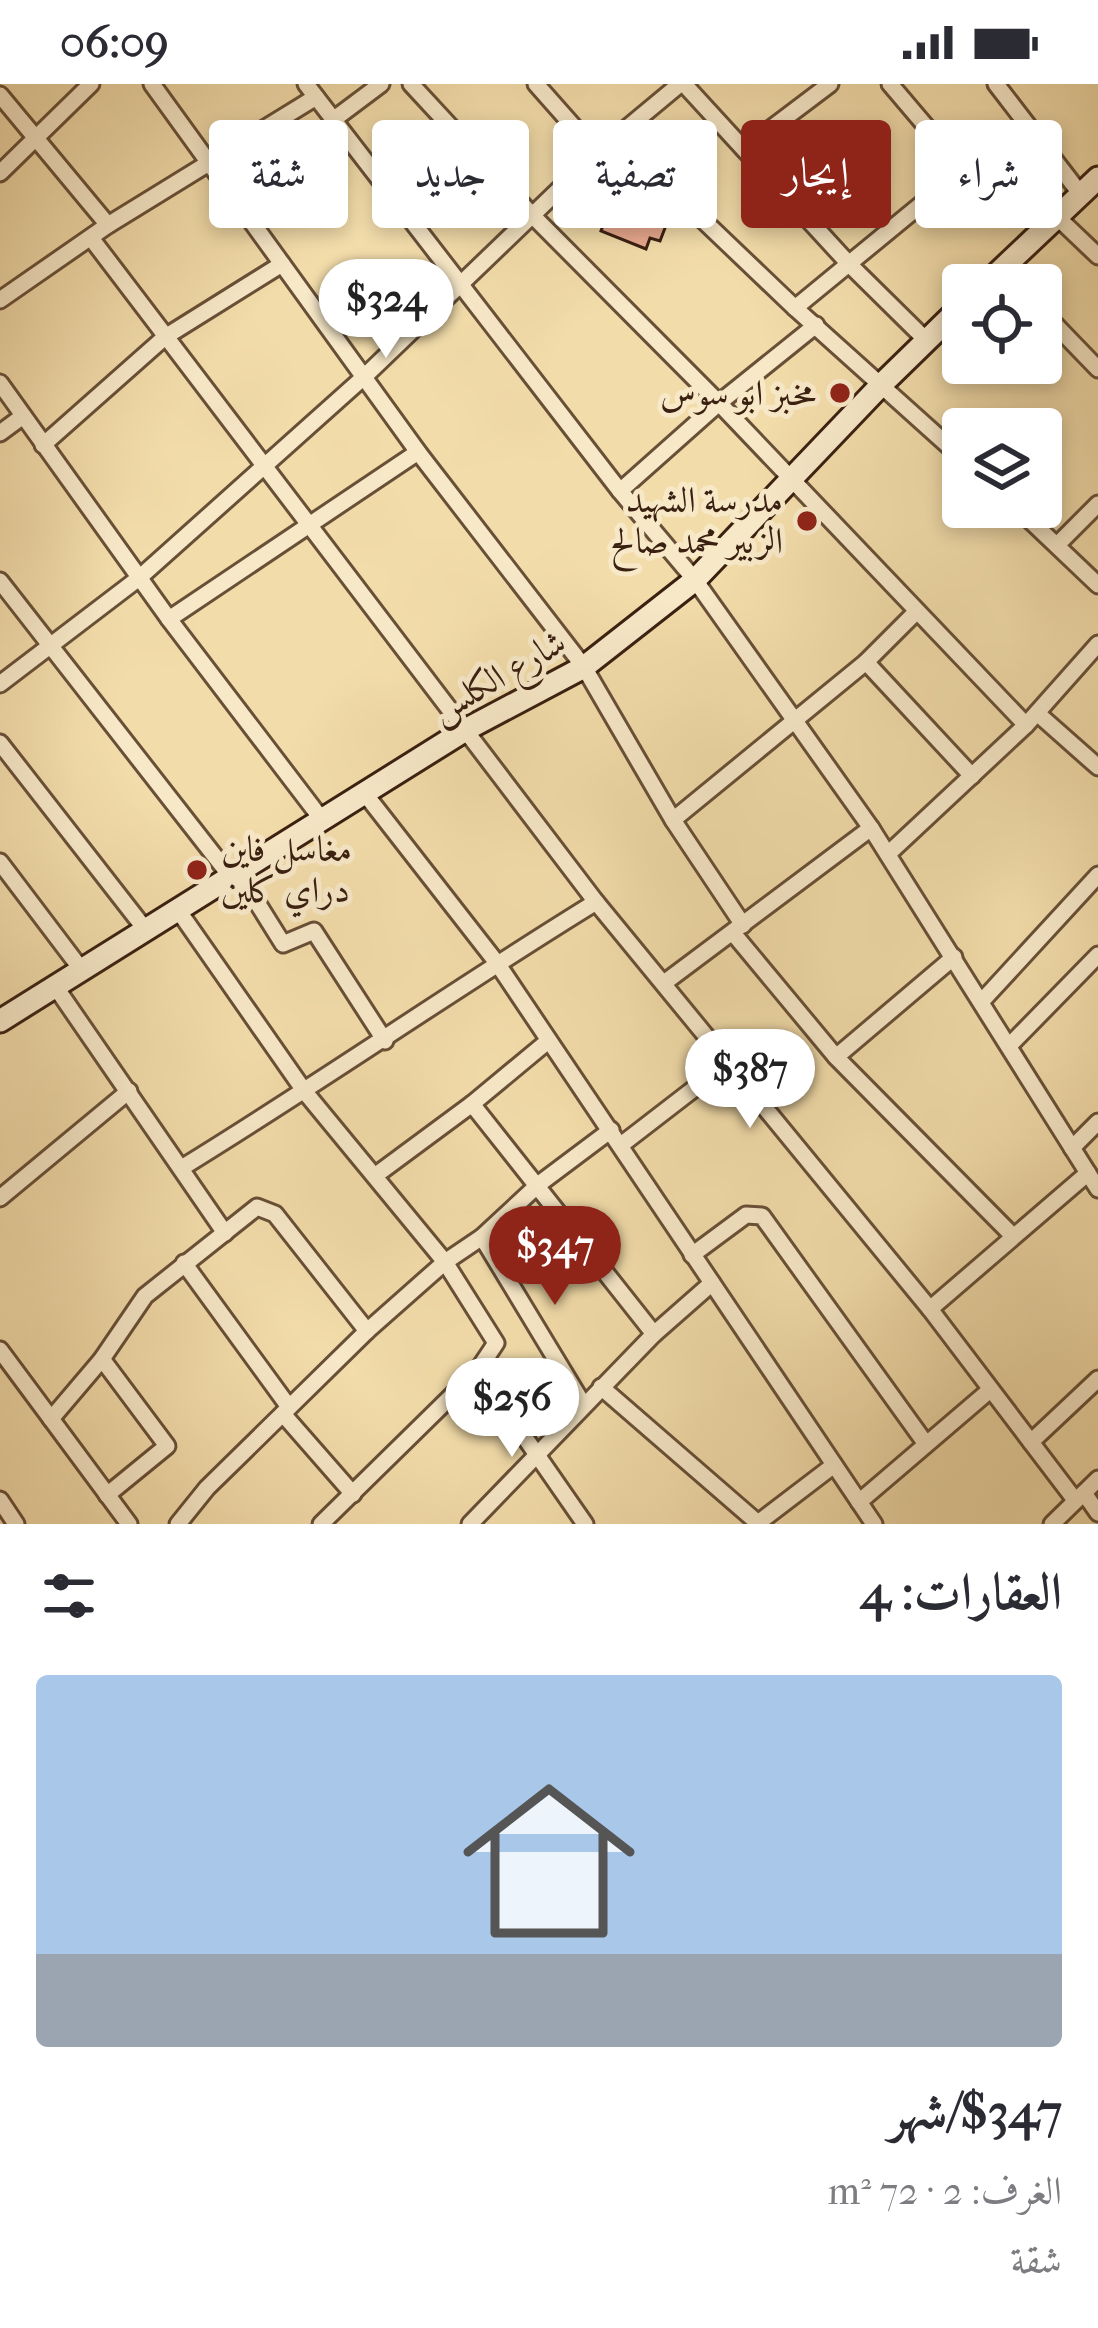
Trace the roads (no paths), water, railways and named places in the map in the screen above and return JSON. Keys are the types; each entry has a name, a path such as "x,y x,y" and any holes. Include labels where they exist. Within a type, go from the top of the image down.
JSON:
{"street":[{"path":"0,173 91,84"},
{"path":"152,84 209,160"},
{"path":"271,120 311,90 333,120 381,84"},
{"path":"411,84 916,612 1031,719 1098,767"},
{"path":"536,84 568,120"},
{"path":"637,120 682,84 741,146"},
{"path":"782,120 830,84"},
{"path":"890,84 920,120"},
{"path":"995,84 1022,120"},
{"path":"0,95 108,225"},
{"path":"348,139 695,580 872,829 1098,1189"},
{"path":"0,300 108,225 209,166"},
{"path":"1062,171 1079,192"},
{"path":"1062,208 1098,178"},
{"path":"0,684 139,578 365,376 553,197"},
{"path":"795,308 915,209"},
{"path":"1062,222 1098,256"},
{"path":"257,228 418,452 584,667 738,929 836,1057 1013,1236"},
{"path":"711,228 942,440"},
{"path":"817,228 926,340"},
{"path":"1014,264 1044,228"},
{"path":"91,238 596,902 931,1309 1031,1442 1098,1513"},
{"path":"43,445 165,337 282,264"},
{"path":"620,490 815,325"},
{"name":"شارع الكلس","path":"1,1018 467,730 584,667 695,580 942,325"},
{"path":"1062,332 1098,369"},
{"path":"0,383 169,619 323,821"},
{"path":"0,434 23,416"},
{"path":"169,619 418,452"},
{"path":"1057,545 1098,504"},
{"path":"1039,528 1098,585"},
{"path":"0,580 234,874 283,944 314,932 385,1041"},
{"path":"674,820 866,662 916,612"},
{"path":"888,854 1031,719 1098,644"},
{"path":"866,662 972,776"},
{"path":"0,743 145,929"},
{"path":"367,795 496,963 874,1524"},
{"path":"664,983 872,829"},
{"path":"1,865 81,969"},
{"path":"982,1001 1098,875"},
{"path":"183,1167 596,902"},
{"path":"178,910 305,1092 446,1262 496,1343 478,1370 321,1524"},
{"path":"1010,1045 1098,955"},
{"path":"836,1057 953,957"},
{"path":"56,986 225,1233"},
{"path":"376,1175 548,1041"},
{"path":"178,1524 207,1488 286,1410 446,1262 482,1238 539,1184 726,1064"},
{"path":"0,1198 129,1091"},
{"path":"472,1104 653,1334"},
{"path":"1072,1148 1098,1121"},
{"path":"931,1309 1088,1173"},
{"path":"51,1419 145,1296 257,1207 269,1209 368,1330"},
{"path":"692,1256 746,1215 762,1216 926,1444"},
{"path":"482,1238 584,1404"},
{"path":"184,1263 286,1410 353,1494"},
{"path":"470,1524 653,1334 712,1283"},
{"path":"0,1350 129,1524"},
{"path":"102,1358 167,1446 107,1495"},
{"path":"478,1370 585,1524"},
{"path":"1031,1442 1098,1379"},
{"path":"601,1387 753,1522 834,1465"},
{"path":"859,1502 990,1390"},
{"path":"1052,1524 1098,1479"},
{"path":"0,1500 16,1524"}],"place":[{"name":"مخبز ابو سوس","path":"840,393"},
{"name":"مدرسة الشهيد الزبير محمد صالح","path":"807,521"},
{"name":"مغاسل فاين دراي كلين","path":"197,870"}]}
